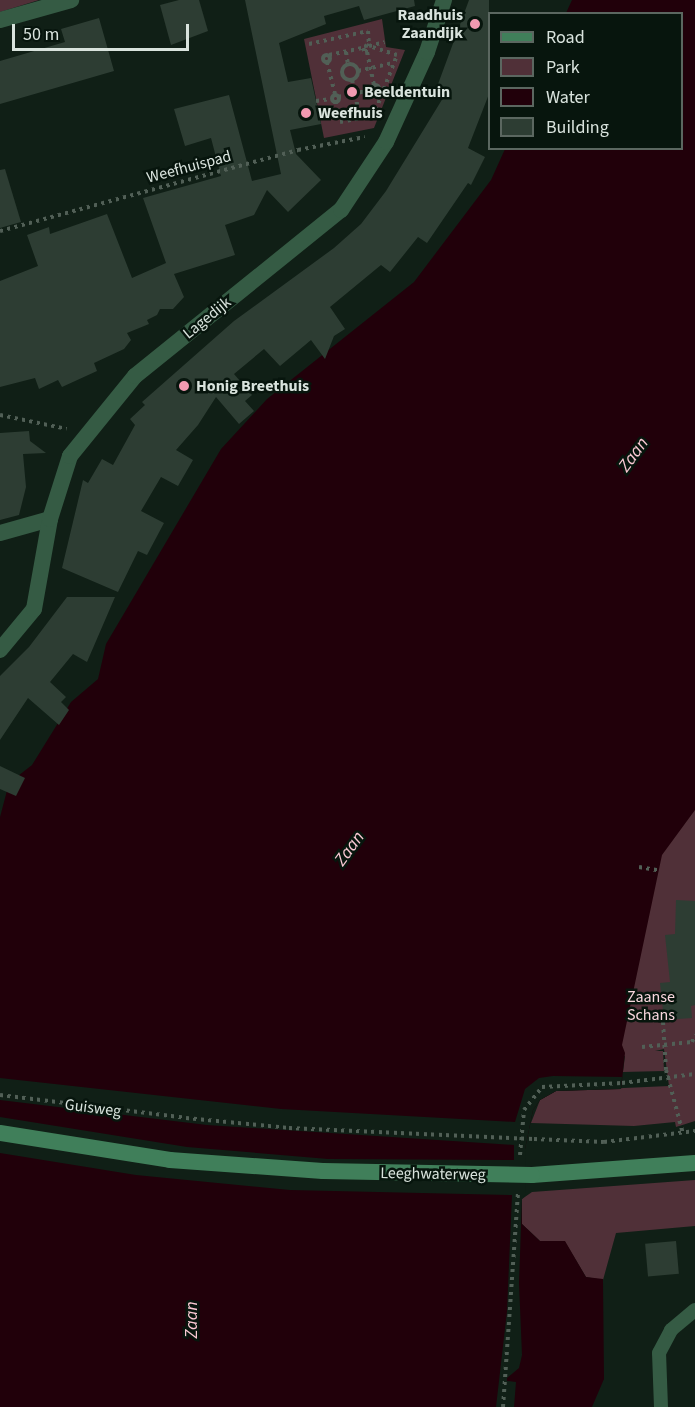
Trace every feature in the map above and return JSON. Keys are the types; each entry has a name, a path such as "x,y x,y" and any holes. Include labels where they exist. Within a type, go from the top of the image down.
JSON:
{"main road":[{"name":"Leeghwaterweg","path":"0,1133 170,1161 322,1171 524,1174 695,1163"}],"street":[{"path":"0,20 71,0"},
{"name":"Lagedijk","path":"0,650 34,609 50,519 70,456 135,376 341,210 386,142 427,51 444,0"},
{"path":"0,533 50,519"}],"lane":[{"path":"661,1407 659,1353 671,1330 695,1310"}],"path":[{"path":"309,44 368,31 371,68 374,85 378,90 316,101"},
{"path":"369,49 385,42"},
{"path":"363,48 369,49 397,55 373,117 340,122 327,62 328,56 363,48"},
{"path":"346,51 348,64 342,74 352,80 360,118"},
{"path":"352,80 358,71 393,63"},
{"path":"348,64 358,71"},
{"name":"Weefhuispad","path":"0,231 298,150 365,137 386,142"},
{"path":"0,415 6,419 89,432"},
{"path":"639,867 661,871"},
{"path":"663,1022 670,1079 683,1134 695,1131"},
{"path":"642,1047 665,1043 694,1043 695,1035"},
{"path":"503,1407 524,1174 524,1110 542,1087 670,1079 695,1074"},
{"name":"Guisweg","path":"0,1095 186,1118 290,1128 604,1142 683,1134"}],"green space":[{"path":"0,0 39,0 0,12"},
{"name":"Beeldentuin","path":"382,19 386,47 405,50 374,128 324,138 304,39"},
{"name":"Zaanse Schans","path":"695,733 695,1121 676,1127 675,1122 634,1126 531,1123 540,1100 556,1091 669,1086 664,1049 655,1051 663,1051 664,1071 623,1072 625,1056 606,1060 615,849"},
{"path":"695,1180 695,1226 616,1233 603,1280 586,1277 565,1242 540,1241 522,1224 522,1199 532,1192"}],"water":[{"name":"Zaan","path":"572,0 695,0 695,810 662,855 622,1045 625,1053 621,1089 556,1091 540,1100 533,1110 525,1149 522,1224 540,1241 565,1241 586,1277 603,1279 604,1379 592,1407 0,1407 0,817 9,783 32,765 71,702 98,679 106,644 221,449 267,399 414,282 491,180 505,150 683,150 683,12 566,12"}],"pier":[{"path":"553,1076 622,1077 621,1089 556,1091 540,1100 533,1110 525,1149 526,1194 522,1199 519,1283 522,1355 519,1368 507,1378 507,1381 516,1382 514,1407 496,1407 507,1311 512,1195 290,1190 136,1175 0,1153 0,1117 187,1147 328,1159 514,1160 514,1145 207,1125 0,1100 0,1078 281,1109 515,1122 525,1089 539,1078"}],"building":[{"path":"179,0 199,0 208,31 171,45 160,5"},
{"path":"245,0 414,0 415,6 364,20 359,6 324,16 326,24 279,43 288,82 311,78 321,124 290,130 296,154 321,180 288,212 267,190 254,215 225,225 235,255 174,274 184,297 173,309 160,309 157,315 147,320 149,324 127,333 131,340 124,349 94,363 97,371 62,387 58,380 39,389 35,378 0,387 0,281 38,266 27,235 49,227 50,234 107,214 132,278 166,263 143,198 221,176 211,138 185,146 174,109 229,95 252,181 281,174"},
{"path":"469,0 489,0 488,97 468,148 485,157 471,185 468,183 427,243 418,237 390,272 381,265 330,307 345,329 334,336 325,359 311,340 280,366 264,349 234,374 252,395 245,401 254,411 239,424 216,397 198,425 176,450 193,460 178,486 161,477 141,511 164,523 147,555 138,551 118,592 62,568 83,480 88,483 102,459 113,465 135,425 130,419 145,405 142,402 234,321 334,248 361,224 386,191 443,98 434,95"},
{"path":"99,18 114,71 0,104 0,61 65,42 61,29"},
{"path":"5,169 21,222 0,228 0,170"},
{"path":"29,431 30,441 46,453 23,454 26,487 19,515 0,520 0,433"},
{"path":"67,597 115,597 87,662 73,654 50,682 66,697 61,702 69,710 59,725 28,698 0,740 0,676 29,647"},
{"path":"0,766 25,778 16,796 0,789"},
{"path":"676,900 695,901 695,1005 691,1006 692,1018 664,1020 660,983 670,982 665,935 675,934"},
{"path":"676,1241 679,1274 648,1277 645,1244"}],"place":[{"name":"Raadhuis Zaandijk","path":"475,24"},
{"name":"Beeldentuin","path":"352,92"},
{"name":"Weefhuis","path":"306,113"},
{"name":"Honig Breethuis","path":"184,386"}]}
